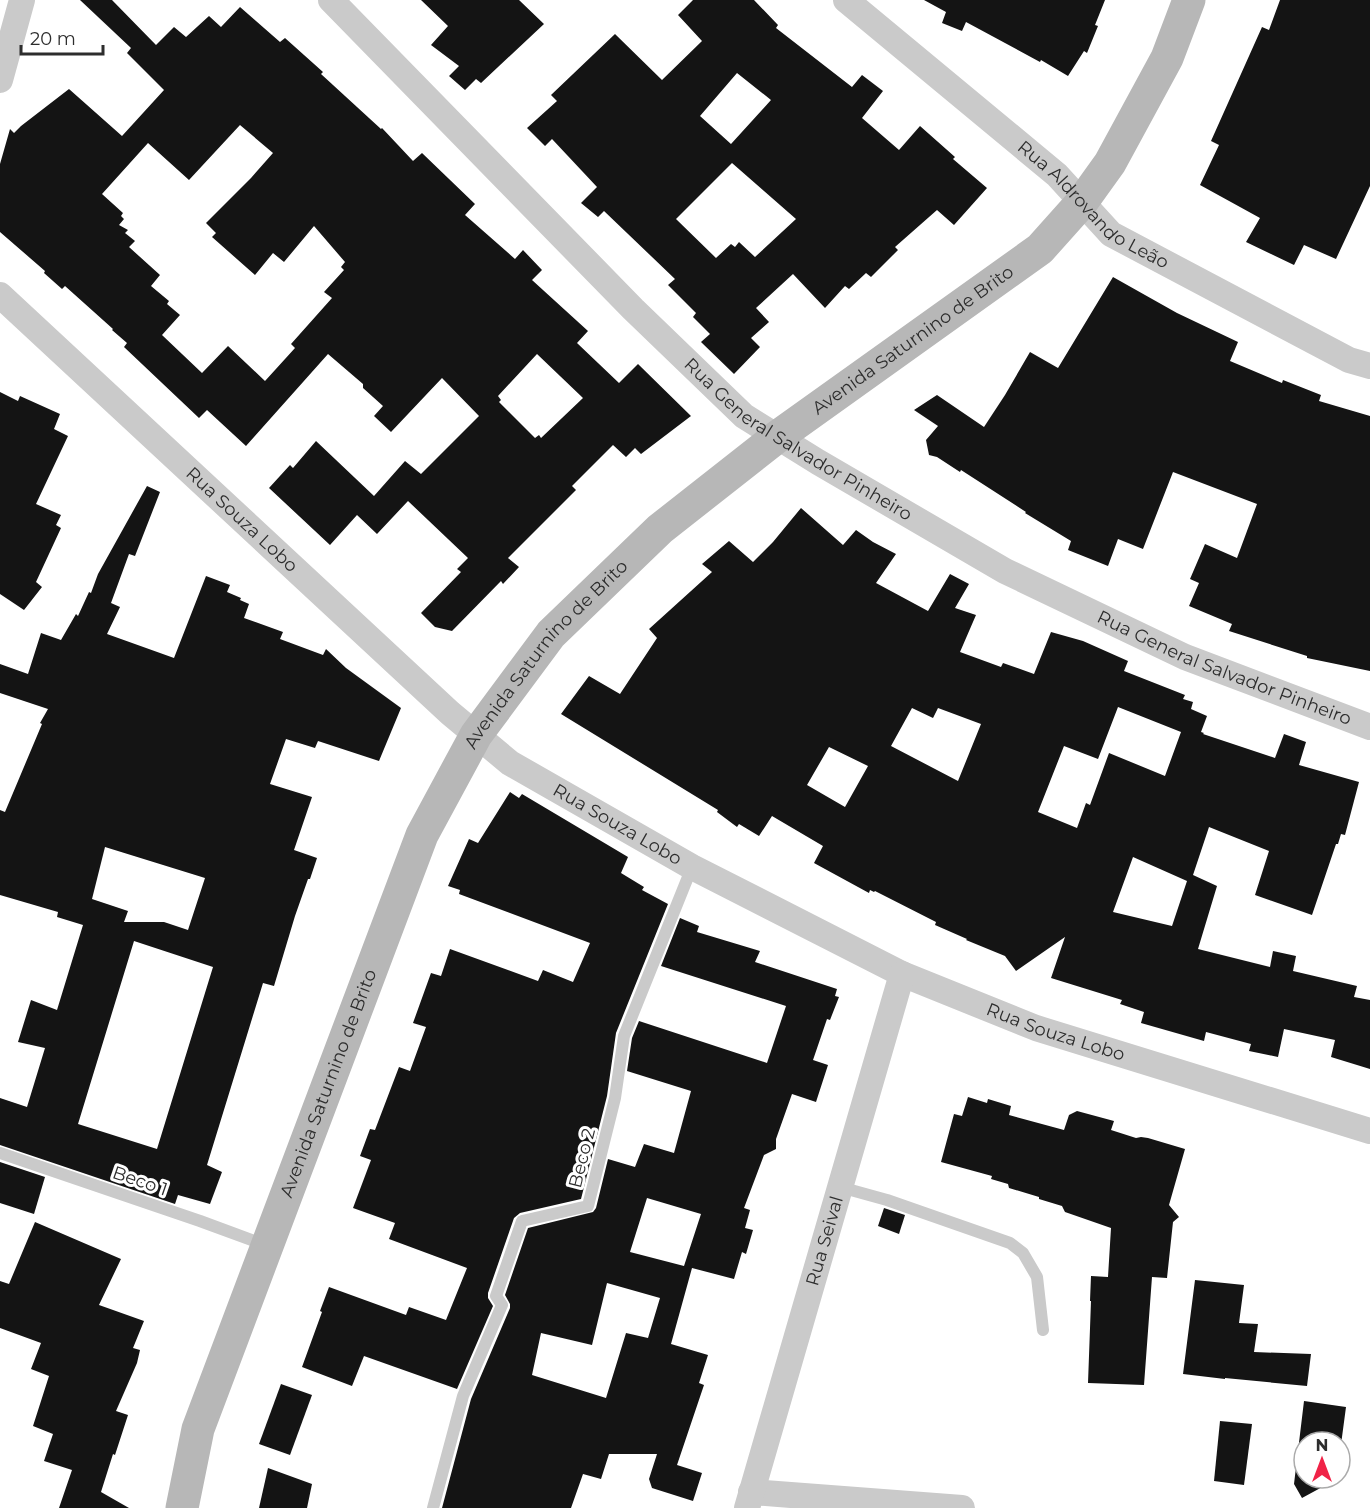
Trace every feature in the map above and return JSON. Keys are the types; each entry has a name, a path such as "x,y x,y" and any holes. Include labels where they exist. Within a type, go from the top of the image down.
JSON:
{"main road":[{"name":"Avenida Saturnino de Brito","path":"182,1508 198,1429 422,835 476,735 551,634 660,529 777,437 1040,249 1082,202 1110,163 1167,58 1189,0"}],"street":[{"path":"0,80 22,0"},
{"name":"Rua General Salvador Pinheiro","path":"331,0 633,309 744,416 1005,571 1185,657 1370,727"},
{"name":"Rua Aldrovando Leão","path":"846,0 1058,175 1111,234 1349,360 1370,366"},
{"name":"Rua Souza Lobo","path":"0,295 441,705 510,763 692,867 902,974 1036,1028 1370,1131"},
{"name":"Rua Seival","path":"749,1500 902,974"},
{"path":"749,1500 962,1508"}],"lane":[{"name":"Beco 2","path":"433,1508 463,1396 502,1305 496,1296 522,1221 588,1206 615,1098 624,1036 692,867"},
{"name":"Beco 1","path":"0,1153 267,1246"},
{"path":"840,1187 887,1200 1010,1243 1023,1253 1037,1277 1043,1330"}],"building":[{"path":"80,0 112,0 156,45 174,27 186,37 209,16 221,27 240,7 280,42 285,38 323,72 321,74 382,128 413,161 422,153 475,204 465,215 515,259 523,250 542,270 532,280 588,331 577,343 619,383 638,364 691,416 641,454 635,448 626,457 613,445 572,486 576,490 508,558 519,567 503,584 501,581 452,631 435,627 421,613 461,572 457,569 468,558 408,501 377,534 357,515 330,545 269,488 290,465 293,468 316,441 374,496 405,461 421,474 479,416 442,378 391,432 374,416 383,406 363,388 363,384 328,354 246,446 207,410 199,418 124,347 127,343 113,329 65,286 62,289 0,232 0,164 10,129 14,133 69,89 122,136 164,90 127,53 131,48","holes":["240,125 273,153 206,223 216,233 212,237 255,275 273,253 284,262 314,226 345,262 341,267 344,270 324,292 332,298 291,344 295,348 265,381 228,346 202,373 162,335 180,315 167,304 169,301 151,286 160,275 129,247 135,241 125,233 128,230 119,225 124,219 121,216 123,213 102,194 148,143 189,180","537,354 583,398 541,438 539,435 535,438 499,402 501,400 498,396"]},
{"path":"421,0 519,0 544,24 481,83 476,79 465,90 449,76 459,66 431,45 448,26"},
{"path":"693,0 754,0 778,25 776,28 852,87 862,75 883,91 862,118 899,150 920,126 955,157 953,159 987,188 954,225 937,210 895,247 898,250 871,277 866,273 849,289 845,286 825,308 793,274 756,308 769,322 751,338 760,347 734,374 701,342 710,334 693,317 696,313 668,285 675,279 604,211 598,217 581,203 597,187 552,139 545,146 527,128 557,101 551,95 615,34 662,80 702,41 678,15","holes":["737,73 771,100 731,144 700,116","732,163 796,219 755,257 739,242 735,247 731,244 716,258 676,219"]},
{"path":"924,0 1105,0 1087,53 1084,51 1068,76 966,22 962,31 942,23 946,12"},
{"path":"1280,0 1370,0 1370,186 1336,259 1304,245 1294,265 1246,242 1260,218 1200,185 1219,145 1211,141 1262,27 1269,30"},
{"path":"1113,277 1177,313 1238,342 1230,361 1282,383 1283,380 1321,395 1319,401 1370,416 1370,671 1307,658 1307,656 1229,631 1232,624 1189,606 1199,583 1190,579 1205,544 1237,558 1257,504 1173,472 1143,549 1118,539 1108,566 1068,550 1071,541 961,470 960,472 937,457 929,455 926,440 938,426 914,410 937,395 984,427 1030,352 1058,368"},
{"path":"0,392 18,401 20,396 60,414 54,429 68,436 36,504 61,515 56,525 61,528 36,582 42,587 24,610 0,594"},
{"path":"147,486 160,492 135,556 129,554 111,603 120,607 107,634 174,658 206,576 230,585 227,592 249,604 244,618 283,632 280,639 323,655 326,649 346,668 401,708 379,761 318,741 315,748 286,739 270,784 312,797 294,850 317,858 295,916 274,986 263,983 207,1165 222,1172 210,1204 178,1195 175,1204 0,1145 0,1098 27,1107 45,1048 18,1042 31,1000 57,1010 83,925 57,917 58,912 0,895 0,810 5,812 42,724 40,723 48,709 0,693 0,664 28,674 41,633 61,640 76,614 78,616 89,592 91,593 98,574","holes":["105,847 205,878 188,930 164,922 124,922 128,911 92,899","134,941 213,967 157,1149 78,1124"]},
{"path":"801,508 843,545 856,530 896,554 876,583 928,611 950,574 969,584 955,608 976,615 960,652 1001,667 1003,663 1034,674 1051,632 1083,641 1128,661 1124,671 1185,695 1183,699 1193,702 1191,709 1207,716 1201,732 1203,734 1275,758 1284,734 1306,742 1299,765 1359,782 1345,835 1341,834 1336,844 1312,915 1255,895 1269,851 1209,827 1193,875 1217,886 1198,949 1270,967 1273,951 1296,956 1293,971 1357,986 1354,997 1370,1000 1370,1069 1331,1057 1335,1040 1284,1029 1278,1057 1249,1051 1251,1044 1206,1032 1204,1041 1141,1023 1144,1012 1120,1004 1122,1000 1051,978 1065,937 1016,971 1005,956 935,925 936,922 875,891 870,890 869,893 814,863 823,846 772,816 759,836 739,824 737,827 717,812 718,810 561,714 589,676 620,694 657,638 649,629 712,572 702,564 729,541 753,562","holes":["1118,707 1181,732 1165,776 1109,753 1090,805 1086,803 1077,828 1038,812 1064,746 1098,759","912,708 933,718 938,708 981,724 958,781 891,746","829,747 868,766 845,807 807,785","1133,857 1187,881 1172,926 1113,912"]},
{"path":"510,792 519,798 522,794 628,857 621,873 644,887 642,890 668,904 616,1033 607,1096 581,1199 520,1213 514,1218 488,1293 493,1306 457,1389 364,1356 352,1386 302,1367 329,1287 406,1315 409,1307 446,1320 467,1268 389,1239 395,1223 353,1208 371,1160 360,1156 370,1129 375,1130 399,1067 410,1071 426,1027 413,1023 431,973 441,976 450,949 538,981 543,970 573,982 590,943 459,894 460,890 448,886 469,839 478,843"},
{"path":"680,918 699,926 697,932 760,951 755,962 837,989 835,996 839,997 830,1020 827,1019 813,1060 828,1065 816,1102 792,1094 776,1139 776,1149 764,1155 744,1208 750,1210 745,1228 753,1230 746,1254 742,1252 734,1279 692,1268 671,1344 708,1355 699,1383 704,1385 677,1465 702,1473 693,1501 652,1488 649,1479 657,1454 609,1454 601,1479 583,1474 571,1508 442,1508 471,1399 510,1308 505,1295 528,1228 593,1212 608,1159 635,1167 644,1144 674,1153 691,1091 627,1071 632,1038 639,1021 767,1063 786,1006 661,966","holes":["647,1198 701,1214 684,1266 630,1252","607,1283 660,1298 648,1338 626,1333 606,1398 532,1375 541,1333 592,1345"]},
{"path":"968,1097 987,1103 988,1099 1011,1106 1009,1115 1064,1130 1069,1115 1077,1111 1114,1121 1111,1130 1185,1149 1169,1205 1179,1217 1173,1222 1167,1278 1152,1277 1144,1385 1088,1383 1091,1276 1108,1277 1111,1228 1065,1212 1062,1206 1009,1188 1008,1184 991,1179 992,1176 941,1162 954,1114 962,1116"},
{"path":"0,1162 45,1177 34,1214 0,1203"},
{"path":"884,1208 905,1215 899,1234 878,1226"},
{"path":"35,1222 121,1259 99,1305 144,1321 133,1348 140,1350 137,1363 116,1411 128,1415 101,1492 129,1508 59,1508 72,1470 44,1461 53,1434 33,1426 49,1376 31,1369 41,1343 0,1328 0,1281 9,1284"},
{"path":"1195,1280 1244,1285 1239,1323 1258,1324 1254,1352 1311,1354 1307,1386 1183,1374"},
{"path":"281,1384 312,1395 290,1455 259,1444"},
{"path":"1304,1401 1346,1407 1343,1430 1301,1430"},
{"path":"1220,1421 1252,1424 1244,1485 1214,1481"},
{"path":"268,1468 312,1484 307,1508 259,1508"},
{"path":"1297,1490 1317,1490 1302,1498"}]}
